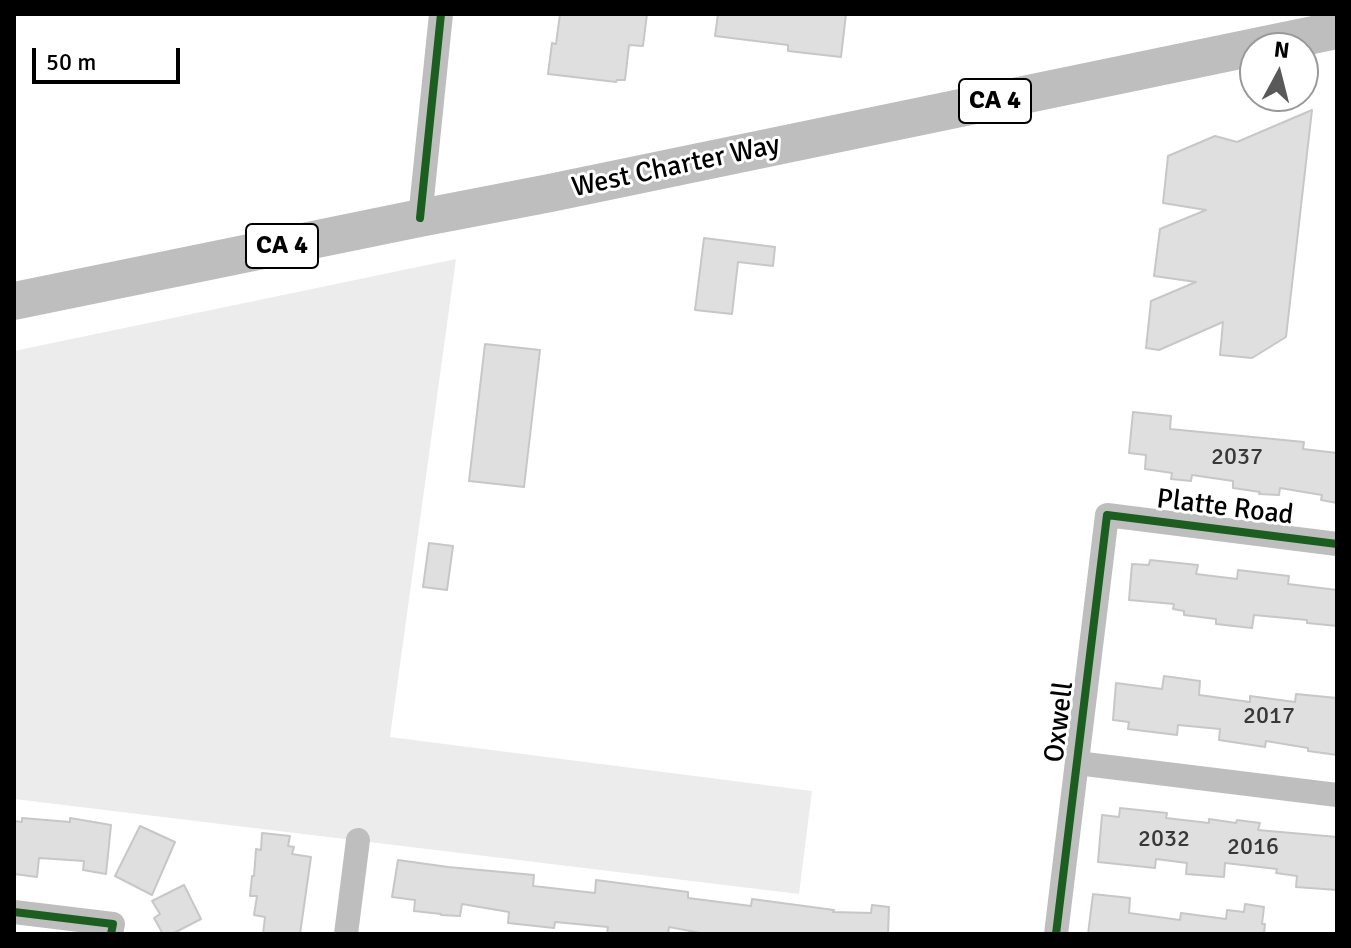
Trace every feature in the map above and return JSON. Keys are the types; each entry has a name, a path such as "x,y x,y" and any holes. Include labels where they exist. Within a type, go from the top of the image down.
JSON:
{"highway":[{"name":"West Charter Way","path":"14,301 1337,30"}],"street":[{"path":"420,218 441,14"},
{"name":"Platte Road","path":"1107,515 1337,544"},
{"name":"Oxwell","path":"1056,934 1107,515"},
{"path":"1077,763 1337,795"},
{"path":"346,934 358,840"},
{"path":"14,912 112,929"}],"shaded area":[{"path":"456,259 390,737 812,791 799,894 14,799 14,351"}],"building":[{"path":"560,14 647,14 643,46 629,45 625,80 616,82 548,74"},
{"path":"718,14 846,14 841,57 788,51 788,45 715,36"},
{"path":"1312,112 1286,337 1252,358 1220,355 1223,322 1159,350 1146,348 1151,301 1196,282 1154,276 1160,229 1206,210 1163,203 1168,156 1215,136 1237,142"},
{"path":"704,238 775,247 773,266 738,262 732,314 695,310"},
{"path":"485,344 540,350 524,487 469,481"},
{"path":"1133,412 1171,416 1170,429 1304,442 1303,449 1337,453 1337,503 1321,500 1322,495 1280,488 1279,495 1259,494 1233,488 1233,481 1192,475 1191,481 1171,479 1172,473 1145,469 1146,455 1129,453"},
{"path":"429,543 453,546 447,590 423,587"},
{"path":"1150,560 1198,565 1196,574 1237,579 1238,570 1289,576 1288,584 1337,590 1337,626 1254,615 1252,628 1216,624 1216,619 1184,615 1184,611 1173,609 1174,604 1129,600 1132,564 1149,565"},
{"path":"1164,676 1200,681 1199,695 1250,702 1250,696 1295,702 1296,694 1337,698 1337,755 1266,741 1265,747 1219,740 1220,729 1178,725 1177,735 1128,729 1129,722 1113,720 1116,683 1162,689"},
{"path":"1120,808 1167,813 1166,818 1209,823 1209,819 1236,823 1237,820 1260,823 1258,830 1337,837 1337,890 1296,887 1297,876 1276,873 1277,869 1225,863 1224,877 1186,874 1187,863 1156,859 1155,868 1098,862 1102,815 1119,817"},
{"path":"22,818 70,822 70,818 111,825 106,874 83,870 84,861 39,858 37,877 14,874 14,821 22,822"},
{"path":"140,826 175,842 152,895 115,876"},
{"path":"262,833 290,836 288,846 294,847 292,854 311,857 300,934 263,934 265,917 254,915 257,896 250,896 256,849 261,850"},
{"path":"398,860 534,875 533,886 595,893 596,880 688,892 688,898 751,906 752,899 833,912 871,913 872,905 889,907 888,934 706,934 669,927 668,934 607,934 608,927 555,922 554,928 508,923 509,912 462,904 460,916 414,911 415,900 392,897"},
{"path":"184,885 201,919 172,934 163,934 154,918 160,914 152,901"},
{"path":"1093,894 1130,898 1129,913 1180,920 1181,913 1226,919 1227,910 1244,912 1245,904 1264,907 1264,934 1088,934"}],"cycle path":[{"path":"420,218 441,14"},
{"path":"1056,934 1107,515 1337,544"},
{"path":"14,912 113,924 111,934"}]}
